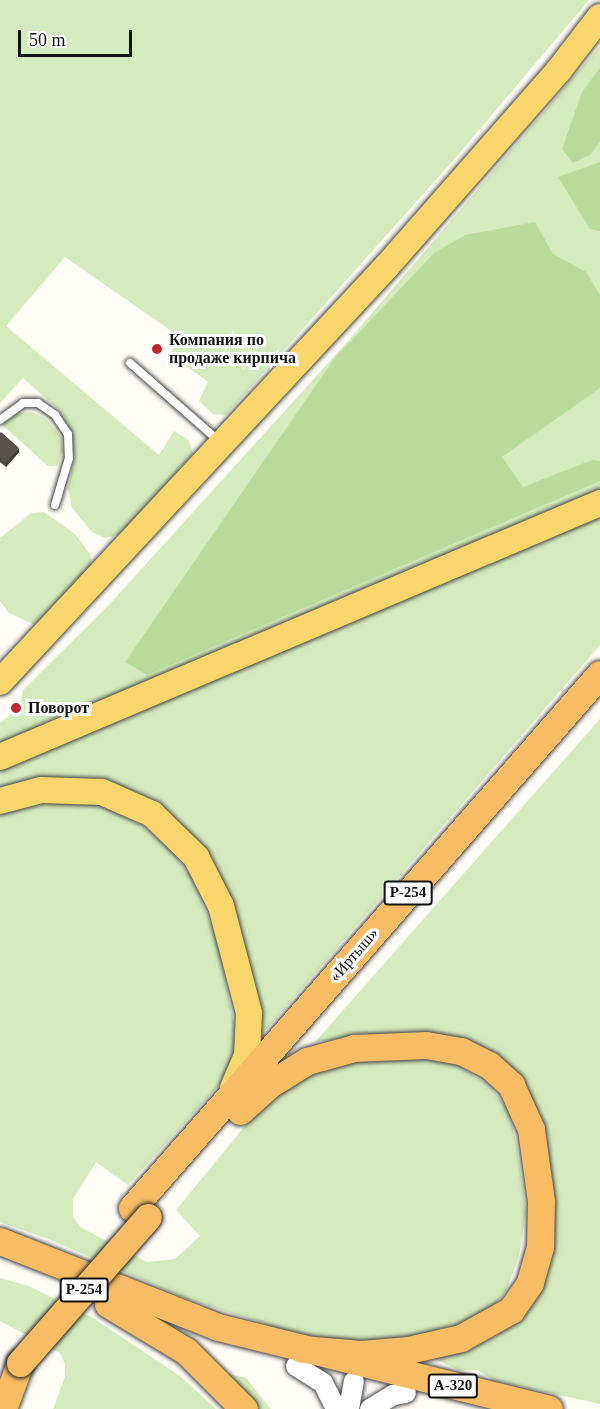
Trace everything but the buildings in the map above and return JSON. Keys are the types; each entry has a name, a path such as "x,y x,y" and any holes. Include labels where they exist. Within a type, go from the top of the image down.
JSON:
{"highway":[{"name":"«Иртыш»","path":"8,1359 228,1112 600,674"},
{"name":"«Иртыш»","path":"228,1112 600,698"},
{"path":"0,1259 108,1304 211,1342 299,1358 408,1350 461,1338 511,1310 530,1283 540,1247 541,1201 531,1129 518,1096 500,1074 461,1051 426,1045 354,1048 307,1061 228,1112"},
{"path":"0,1241 178,1313 299,1358"},
{"path":"108,1304 186,1351 244,1409"},
{"name":"А-320","path":"299,1358 356,1372 549,1409"},
{"path":"3,1409 8,1359"},
{"name":"Р-254","path":"0,1386 8,1359"},
{"name":"А-320","path":"356,1372 406,1393 474,1409"}],"main road":[{"path":"0,682 387,266 559,70 600,16"},
{"path":"0,757 600,503"},
{"path":"0,801 66,788 102,792 152,814 196,857 221,906 243,979 250,1029 241,1072 228,1112"}],"street":[{"path":"299,1358 323,1383 336,1409"},
{"path":"349,1409 356,1372"},
{"path":"370,1409 393,1395 406,1393"}],"lane":[{"path":"130,363 222,444"},
{"path":"0,420 10,409 23,403 38,403 55,415 68,434 69,458 54,505"}],"green space":[{"path":"0,0 589,0 457,156 226,415 213,414 199,401 208,382 170,354 180,337 65,257 6,326 159,455 174,431 189,440 193,453 122,534 105,538 92,532 72,508 68,488 74,462 72,432 57,408 23,378 0,403"},
{"path":"600,46 600,490 0,744 0,723 20,707 23,690 107,607 349,340"},
{"path":"600,68 600,142 590,155 573,163 562,149 582,92"},
{"path":"600,162 600,231 590,229 558,177"},
{"path":"535,222 553,254 586,272 600,295 600,388 502,457 523,487 592,460 600,461 600,481 147,675 125,662 334,359 434,253 465,235"},
{"path":"31,412 45,418 61,437 63,451 57,466 48,466 0,423 16,413"},
{"path":"44,512 75,534 90,554 92,564 88,574 43,622 33,624 9,613 0,601 0,538 31,513"},
{"path":"600,514 600,645 258,1039 233,920 148,804 0,792 0,770"},
{"path":"600,719 600,1404 495,1381 477,1370 458,1370 435,1359 495,1337 522,1315 548,1203 500,1060 366,1036 315,1042"},
{"path":"73,800 100,805 144,827 171,851 191,876 217,939 234,1024 235,1050 230,1070 220,1084 128,1185 96,1162 73,1199 73,1217 80,1227 147,1262 175,1259 200,1236 176,1210 276,1088 310,1068 350,1059 410,1057 450,1061 490,1085 509,1112 517,1146 526,1212 519,1256 506,1291 490,1310 467,1324 417,1338 365,1341 304,1336 187,1299 51,1240 0,1222 0,814 36,802"},
{"path":"0,1278 29,1286 93,1318 180,1376 216,1409 53,1409 65,1377 65,1364 60,1353 0,1321"},
{"path":"228,1374 246,1378 271,1409 250,1409"}],"place":[{"name":"Компания по продаже кирпича","path":"157,349"},
{"name":"Поворот","path":"16,708"}]}
